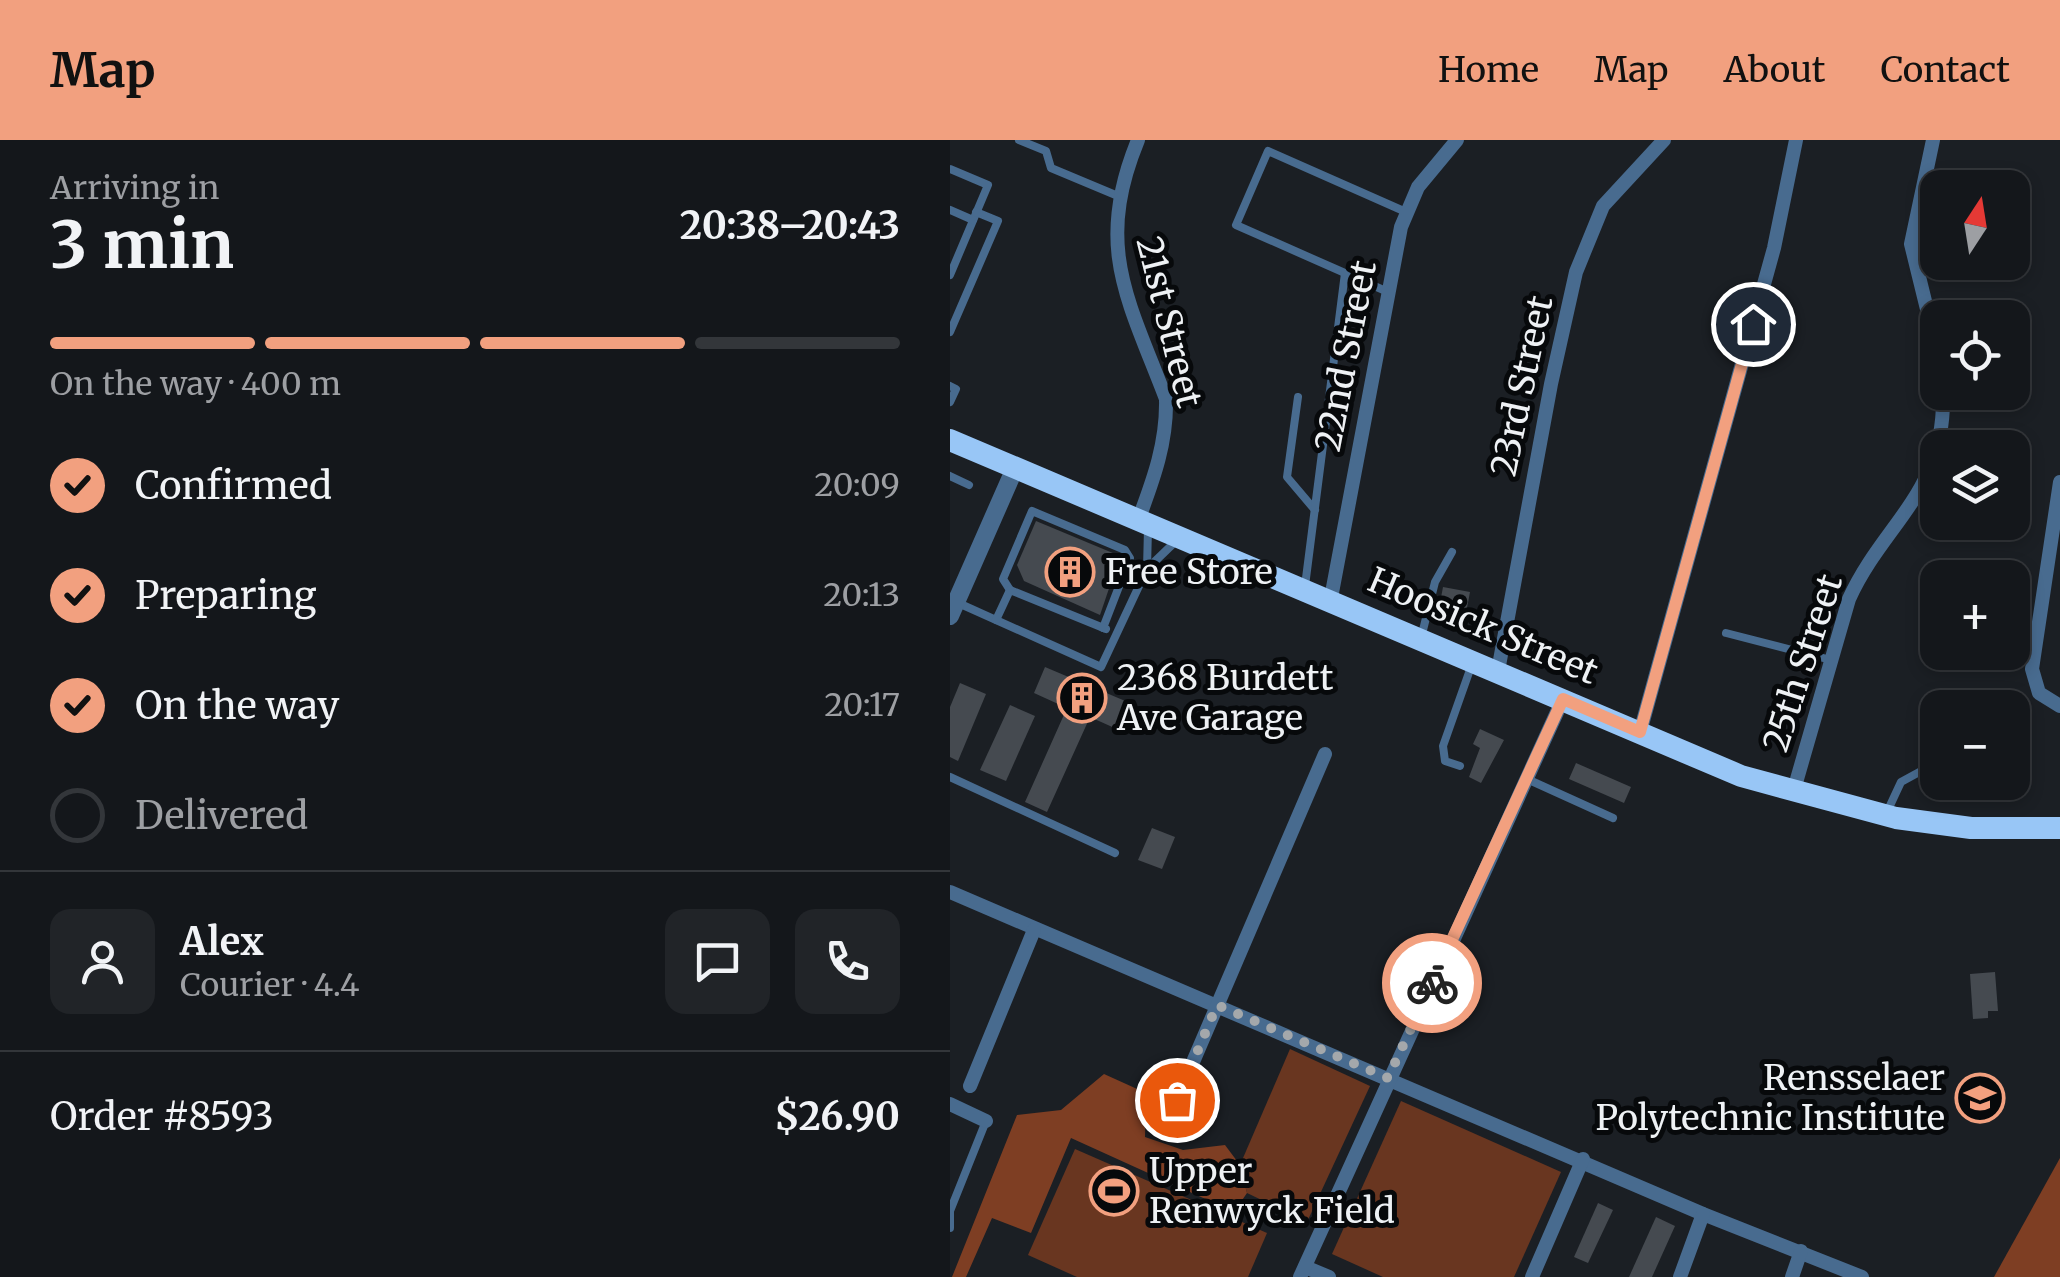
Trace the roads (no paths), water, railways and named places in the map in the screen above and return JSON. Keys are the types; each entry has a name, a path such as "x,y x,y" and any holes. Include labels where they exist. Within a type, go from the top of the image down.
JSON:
{"highway":[{"name":"Hoosick Street","path":"950,440 1331,598 1741,776 1885,816 1971,828 2060,828"}],"street":[{"name":"21st Street","path":"1138,140 1118,196 1116,250 1124,288 1166,399 1164,442 1143,520"},
{"name":"22nd Street","path":"1331,598 1406,212 1418,186 1456,140"},
{"name":"23rd Street","path":"1498,671 1576,272 1603,206 1664,140"},
{"path":"1640,732 1774,248 1796,140"},
{"path":"1925,300 1911,244 1932,140"},
{"name":"25th Street","path":"1793,793 1859,576 1922,490 1938,440 1941,410"},
{"path":"953,609 1014,468"},
{"path":"2055,703 2033,683 2032,668 2060,482"},
{"path":"1328,1277 1302,1272 1563,699"},
{"path":"1163,1132 1325,754"},
{"path":"950,892 1703,1214 1862,1277"},
{"path":"970,1086 1034,930"},
{"path":"950,1104 986,1120"},
{"path":"1532,1277 1583,1160"},
{"path":"1680,1277 1703,1214"},
{"path":"1792,1277 1801,1251"}],"lane":[{"path":"1019,140 1046,151 1052,168 1118,196"},
{"path":"1388,292 1236,225 1268,151 1406,212"},
{"path":"950,170 988,185 954,254 950,275"},
{"path":"950,210 998,221 950,332"},
{"path":"1305,587 1344,273"},
{"path":"950,386 956,389 950,402"},
{"path":"1298,396 1287,477 1315,510"},
{"path":"950,476 970,485"},
{"path":"1103,628 1130,558 1125,550 1032,512 1003,578 1010,590 1114,633"},
{"path":"1143,520 1147,569"},
{"path":"953,609 996,620 1101,667 1147,569 1181,536"},
{"path":"1421,638 1435,582 1452,552"},
{"path":"996,620 1010,590"},
{"path":"1726,632 1831,660"},
{"path":"1460,766 1445,761 1443,746 1474,660"},
{"path":"1885,816 1901,782 1920,772"},
{"path":"950,777 1116,854"},
{"path":"1526,779 1613,818"},
{"path":"950,1228 950,1212 986,1120"}],"place":[{"name":"Free Store","path":"1070,572"},
{"name":"2368 Burdett Ave Garage","path":"1082,698"},
{"name":"Rensselaer Polytechnic Institute","path":"1980,1098"},
{"name":"Upper Renwyck Field","path":"1114,1191"}]}
